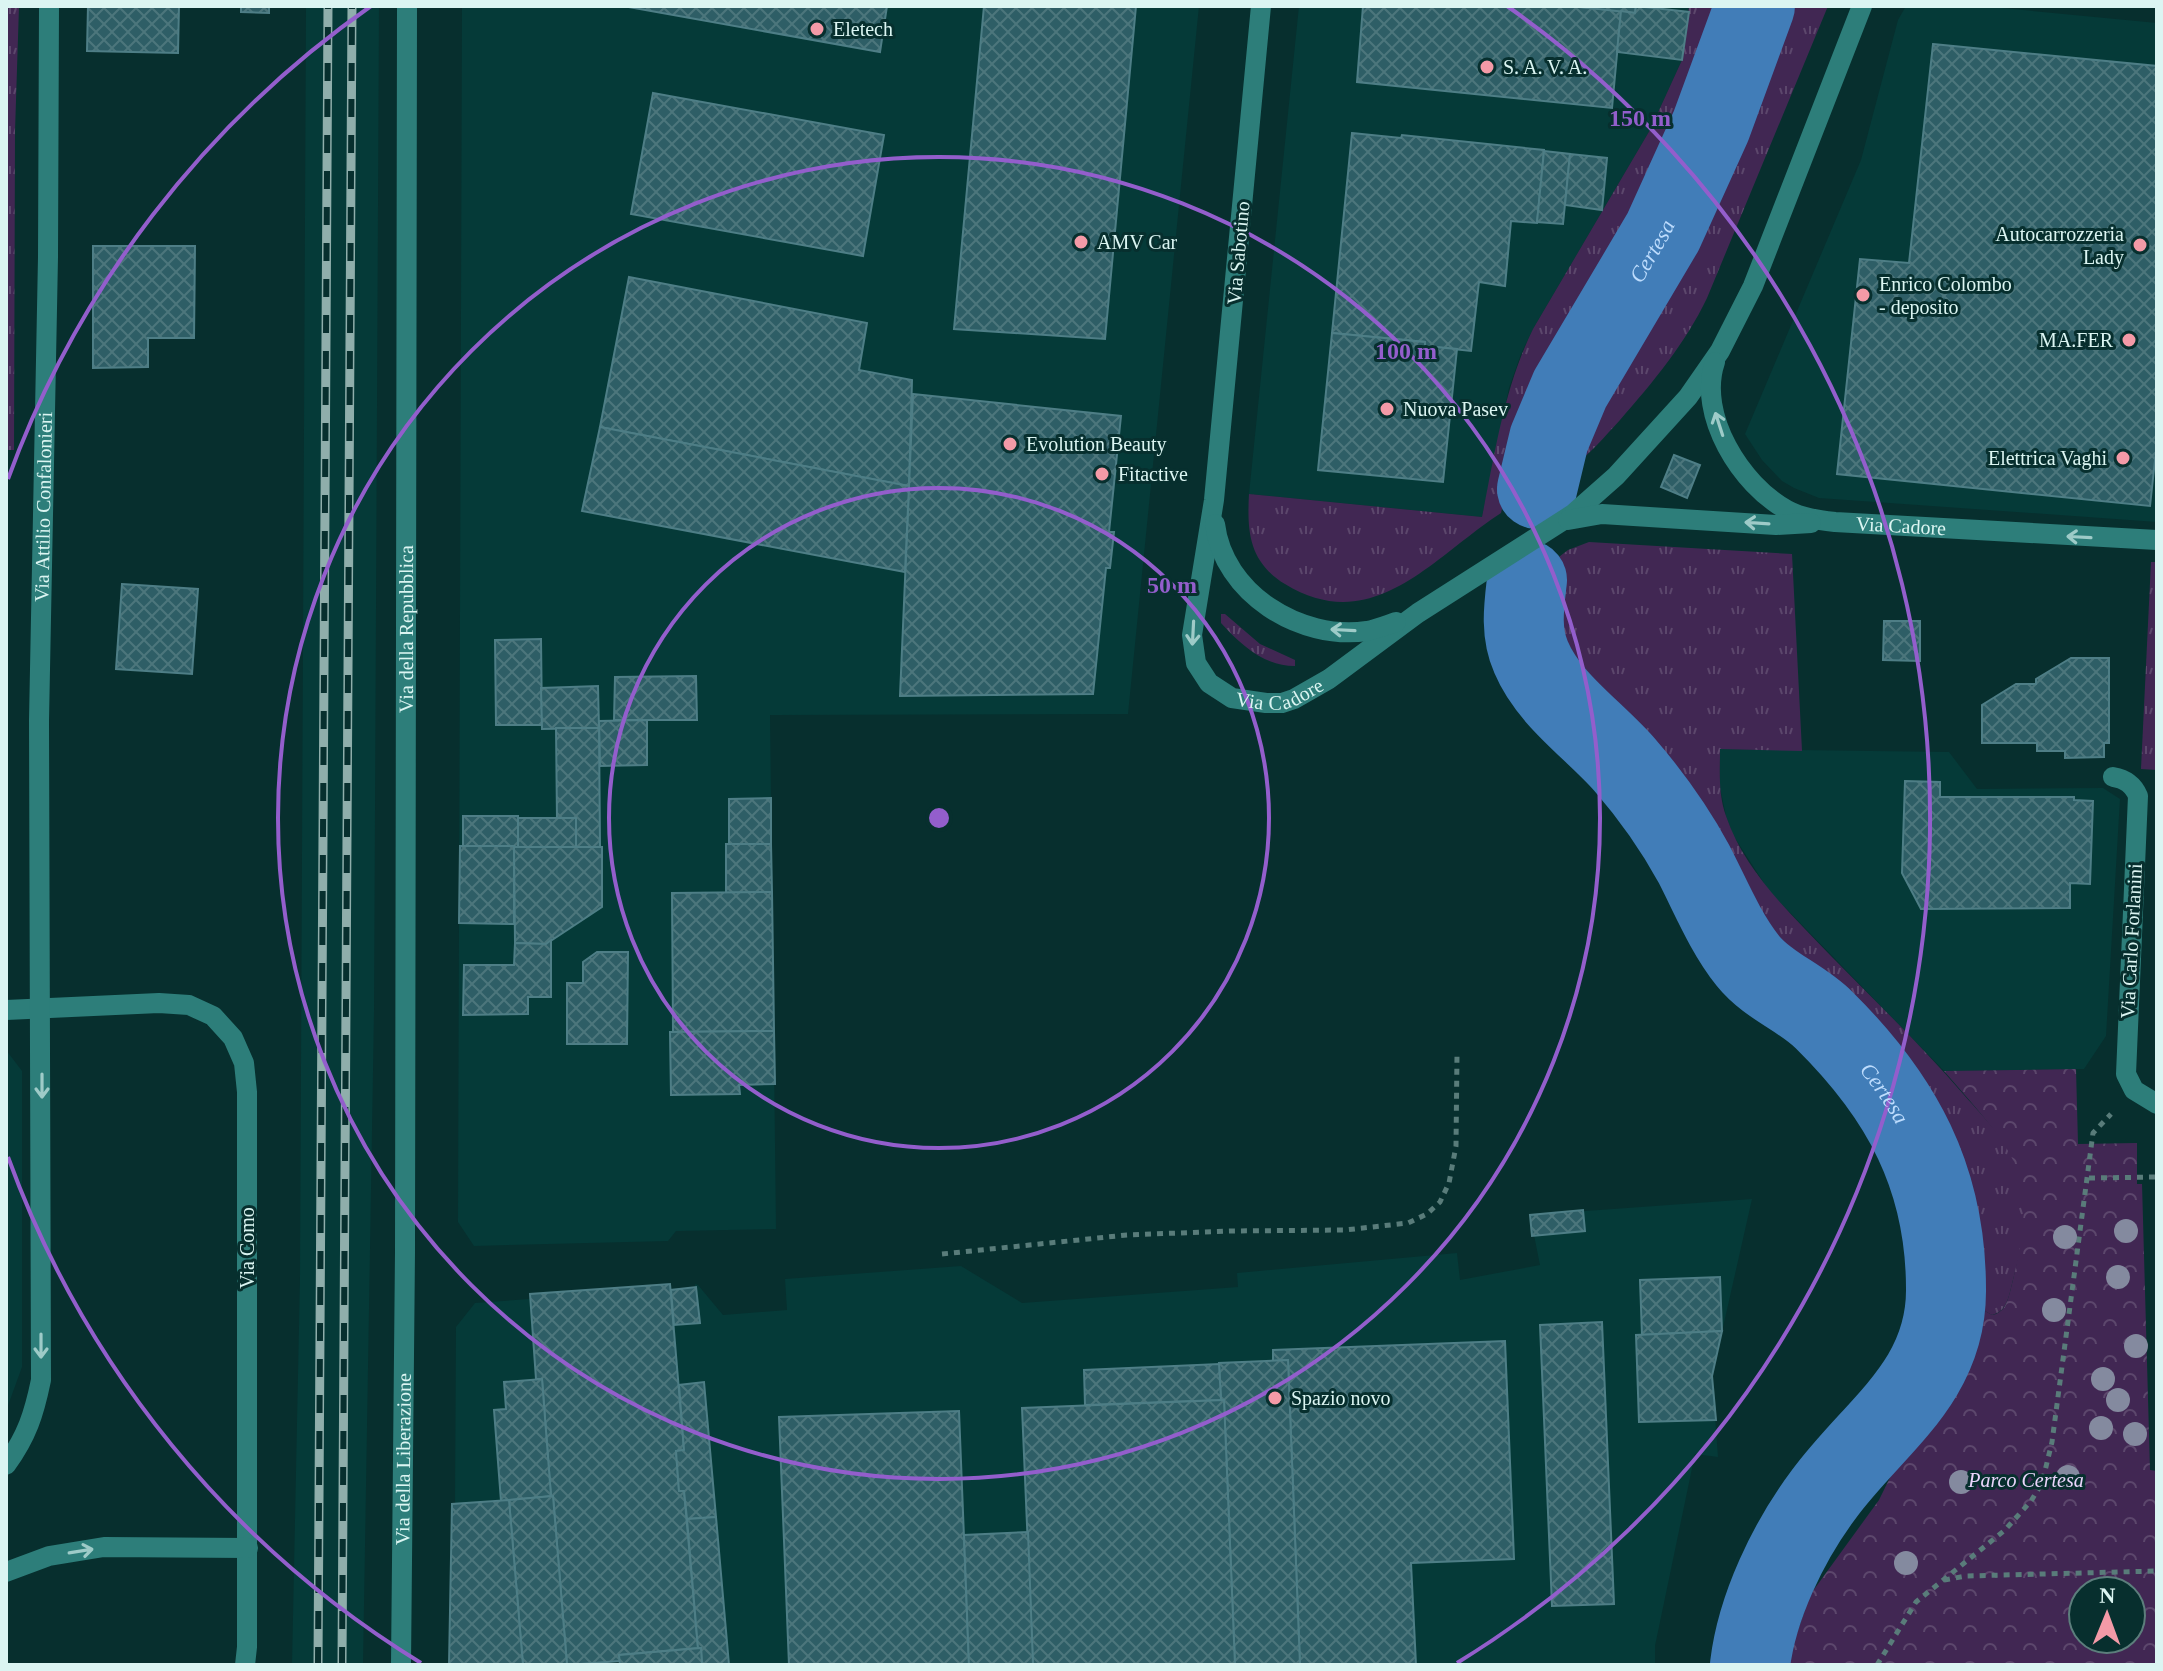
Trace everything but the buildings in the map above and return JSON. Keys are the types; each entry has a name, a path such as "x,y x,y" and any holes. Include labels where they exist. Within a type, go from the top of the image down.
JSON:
{"street":[{"name":"Via Attilio Confalonieri","path":"6,1465 23,1442 35,1410 41,1380 39,721 48,257 49,6"},
{"name":"Via della Repubblica","path":"405,1252 407,6"},
{"name":"Via Sabotino","path":"1214,500 1261,6"},
{"name":"Via Cadore","path":"1214,500 1195,607 1193,650 1200,673 1219,691 1232,698 1282,703 1329,679 1418,613 1586,510 1688,397 1720,351 1753,286 1862,6"},
{"name":"Via Cadore","path":"1720,351 1712,378 1714,408 1725,440 1746,475 1772,501 1787,510 1801,516 1835,522 2157,540"},
{"name":"Via Cadore","path":"1214,500 1216,530 1227,564 1254,596 1271,609 1304,624 1340,631 1366,631 1418,613"},
{"path":"1586,510 1776,525 1835,522"},
{"name":"Via Carlo Forlanini","path":"2113,777 2126,781 2138,796 2125,1064 2134,1090"},
{"name":"Via Como","path":"6,1010 159,1003 189,1005 213,1016 233,1038 244,1063 247,1092 248,1548 245,1665"},
{"path":"2134,1090 2157,1104"},
{"name":"Via della Liberazione","path":"401,1665 405,1252"},
{"path":"6,1572 49,1556 104,1547 248,1548"}],"path":[{"path":"942,1254 1127,1235 1345,1230 1408,1223 1427,1214 1440,1202 1449,1183 1456,1146 1457,1055"},
{"path":"1877,1665 1916,1602 2005,1530 2031,1501 2042,1483 2052,1442 2093,1133 2134,1090"},
{"path":"2089,1178 2157,1177"},
{"path":"1939,1581 1966,1576 2157,1571"}],"shaded area":[{"path":"306,6 379,6 374,1012 363,1665 292,1665 300,1278"},
{"path":"462,6 1199,6 1128,714 770,715 776,1229 676,1231 668,1241 474,1246 458,1222"},
{"path":"1299,6 1689,6 1682,60 1650,130 1521,354 1509,388 1482,517 1249,494"},
{"path":"1906,6 1981,6 2157,23 2157,522 1819,498 1782,481 1762,460 1745,434 1861,160 1898,20"},
{"path":"1720,749 1949,752 1977,789 2103,788 2120,799 2106,1036 2084,1069 1944,1071 1769,891 1733,835 1726,816 1720,788"},
{"path":"6,1050 22,1071 22,1367 6,1411"},
{"path":"1752,1199 1712,1376 1718,1457 1695,1454 1655,1646 1655,1665 702,1665 701,1649 698,1648 620,1655 620,1661 570,1665 449,1665 452,1504 455,1504 456,1327 475,1303 530,1299 530,1294 670,1284 672,1290 695,1287 695,1284 723,1315 787,1310 785,1279 961,1266 1022,1303 1238,1287 1237,1273 1457,1253 1460,1280 1540,1265 1530,1215"}],"green space":[{"path":"6,6 19,6 15,131 14,450 6,450"},
{"path":"1689,6 1731,6 1679,155 1657,208 1638,243 1604,290 1530,410 1517,443 1501,513 1426,569 1374,597 1346,602 1317,598 1285,584 1257,556 1250,533 1249,494 1482,517 1502,421 1523,351 1650,130 1682,60"},
{"path":"1772,6 1828,6 1707,298 1679,347 1656,377 1596,446 1570,468 1575,438 1592,398 1702,199 1719,160"},
{"path":"1589,542 1792,554 1802,751 1720,749 1723,808 1734,836 1770,891 1948,1077 1991,1125 2014,1159 2023,1185 2025,1225 2009,1296 1996,1314 1992,1315 1971,1303 1972,1276 1945,1183 1915,1117 1886,1068 1832,1001 1740,908 1632,749 1569,670 1556,628 1553,589 1555,560 1568,550"},
{"path":"2151,562 2157,562 2157,770 2141,769"},
{"path":"1221,614 1225,614 1260,644 1295,660 1295,666 1273,662 1254,653 1221,623"},
{"name":"Parco Certesa","path":"2076,1069 2078,1144 2137,1143 2137,1184 2142,1184 2150,1470 2157,1471 2157,1665 1786,1665 1810,1595 1879,1500 1953,1360 1968,1321 1971,1303 1992,1315 1996,1314 2004,1307 2010,1292 2019,1252 2023,1193 2007,1148 1944,1071"}],"waterway":[{"name":"Certesa","path":"1537,489 1549,439 1570,389 1663,232 1711,126 1755,6"},
{"name":"Certesa","path":"1527,580 1525,638 1539,673 1560,701 1624,764 1653,800 1687,851 1725,926 1748,961 1765,978 1824,1020 1876,1079 1914,1142 1938,1211 1946,1289 1943,1322 1934,1351 1904,1401 1824,1494 1798,1533 1767,1598 1750,1665"}],"railway":[{"path":"318,1665 328,6"},
{"path":"342,1665 352,6"}],"place":[{"name":"Eletech","path":"817,29"},
{"name":"S. A. V. A.","path":"1487,67"},
{"name":"AMV Car","path":"1081,242"},
{"name":"Autocarrozzeria Lady","path":"2140,245"},
{"name":"Enrico Colombo - deposito","path":"1863,295"},
{"name":"MA.FER","path":"2129,340"},
{"name":"Nuova Pasev","path":"1387,409"},
{"name":"Evolution Beauty","path":"1010,444"},
{"name":"Elettrica Vaghi","path":"2123,458"},
{"name":"Fitactive","path":"1102,474"},
{"name":"Spazio novo","path":"1275,1398"}]}
